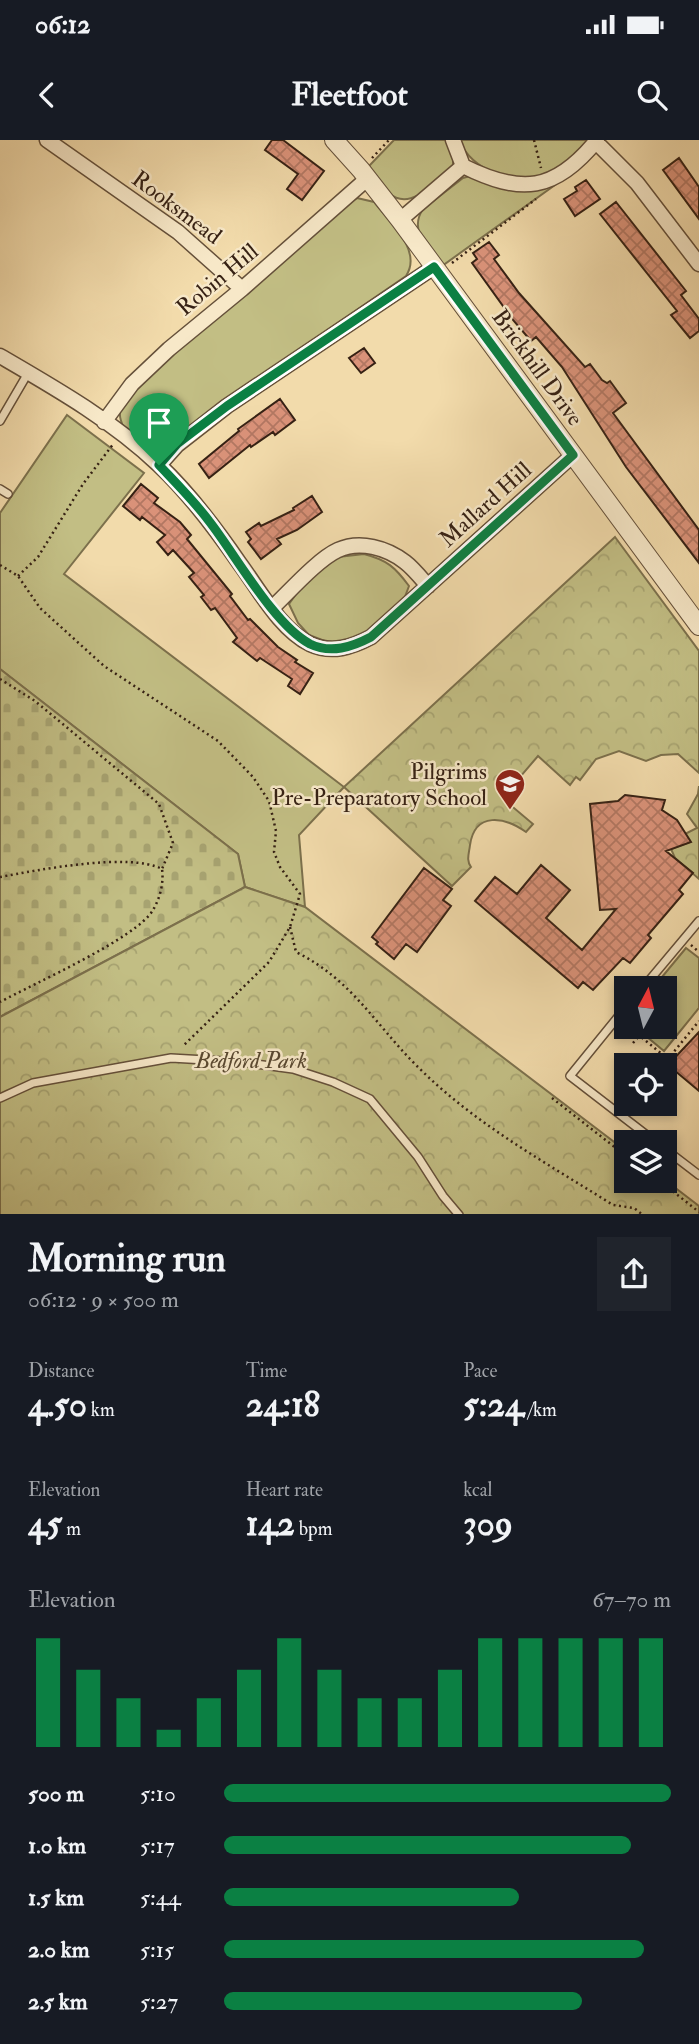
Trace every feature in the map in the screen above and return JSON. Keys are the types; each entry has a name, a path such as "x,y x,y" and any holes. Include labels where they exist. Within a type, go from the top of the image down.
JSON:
{"street":[{"name":"Rooksmead","path":"47,140 178,232 242,289"},
{"name":"Brickhill Drive","path":"334,140 400,220 699,626"},
{"path":"453,140 463,166 487,178 519,185 545,183 572,167 596,141 637,183 699,264"},
{"path":"400,220 463,166"},
{"name":"Robin Hill","path":"104,422 132,384 169,349 242,289 364,174"},
{"path":"159,465 177,444 227,406 436,270"},
{"name":"Mallard Hill","path":"0,356 74,400 159,465 208,519 272,608 295,634 312,645 330,649 352,647 371,637 573,455"},
{"path":"272,608 315,567 338,550 359,545 380,548 405,561 428,586"}],"lane":[{"path":"0,421 28,372"},
{"path":"0,489 8,494"},
{"path":"653,976 699,921"},
{"path":"614,1022 570,1076 640,1130"},
{"path":"0,1098 33,1083 171,1059 241,1062 293,1069 370,1099 418,1157 443,1196 459,1214"},
{"path":"677,1158 699,1175"}],"path":[{"path":"364,174 389,140"},
{"path":"436,270 547,191 534,140"},
{"path":"18,576 38,556 83,484 122,435"},
{"path":"0,565 18,576 40,608 104,666 218,741 253,777 269,801 276,831 274,852 280,867 300,894 290,928 269,961 171,1059"},
{"path":"0,679 35,701 159,804 173,843 162,869 164,881 152,912 130,933 0,1002"},
{"path":"0,877 104,863 151,863 162,869"},
{"path":"290,928 296,952 338,978 416,1065 478,1120 613,1205 634,1208 643,1214"},
{"path":"673,1053 699,1020"},
{"path":"644,1040 660,1053"},
{"path":"552,1098 614,1147"},
{"path":"675,1193 699,1212"}],"green space":[{"path":"394,140 447,140 453,156 453,166 432,186 415,197 397,198 386,190 368,167"},
{"path":"459,140 588,140 559,169 547,175 522,179 496,174 484,168 465,151"},
{"path":"470,176 555,185 442,266 422,239 419,217 423,209 463,178"},
{"path":"357,198 374,202 402,237 410,256 406,276 200,418 168,445 152,447 129,434 121,420 120,412 126,399 142,380"},
{"path":"67,415 144,473 64,574 344,787 299,835 305,907 245,887 238,854 0,669 0,513"},
{"path":"615,537 699,651 699,773 678,754 661,755 646,761 619,751 596,759 580,780 576,777 570,785 538,756 502,798 533,824 526,832 509,823 492,820 484,822 473,834 468,859 471,867 452,886 344,787"},
{"path":"364,554 385,562 404,579 409,586 403,602 365,637 330,643 309,635 298,623 289,604 304,583 338,557"},
{"path":"0,669 238,854 245,887 0,1017"},
{"path":"699,786 699,879 675,858 671,849 690,842 685,834 697,828 687,814 698,794"},
{"name":"Bedford Park","path":"245,887 305,907 614,1142 614,1193 677,1193 677,1189 699,1206 699,1214 0,1214 0,1017"},
{"path":"686,948 699,958 699,1008 677,1035 677,976 663,976"},
{"path":"651,1040 673,1040 664,1051"}],"building":[{"path":"272,140 283,140 324,171 302,200 287,189 298,174 265,150"},
{"path":"679,158 699,187 699,219 663,170"},
{"path":"586,180 600,199 575,216 564,199 577,191 575,187"},
{"path":"616,202 686,291 681,295 699,319 699,331 690,338 671,315 677,311 600,214"},
{"path":"489,242 499,255 494,259 519,293 585,367 590,364 602,380 607,383 610,381 626,403 613,413 699,530 699,563 626,467 562,367 536,337 531,341 472,263 477,259 473,253"},
{"path":"364,348 375,363 361,373 349,358"},
{"path":"280,399 295,420 275,435 273,432 251,447 250,445 209,478 199,464 239,431 238,429"},
{"path":"141,484 158,498 154,503 180,522 191,535 187,539 232,594 230,596 248,620 297,660 295,662 313,673 300,694 288,686 292,679 260,658 257,661 233,642 237,638 215,608 211,610 201,597 204,595 189,577 194,573 173,550 168,555 157,542 165,535 123,506"},
{"path":"312,496 322,512 297,530 277,539 281,544 261,559 248,542 251,539 246,532 259,523 261,526 294,510 293,508"},
{"path":"625,795 665,800 662,810 677,820 691,842 666,851 693,873 679,890 683,894 648,935 651,938 630,963 623,958 593,990 583,982 578,988 475,901 495,877 517,894 541,865 570,890 546,918 582,950 616,909 600,910 590,804 618,801"},
{"path":"424,868 452,889 443,900 451,906 417,952 406,944 394,959 376,944 378,942 372,937"},
{"path":"699,1032 699,1091 677,1073 677,1055"}],"place":[{"name":"Pilgrims Pre-Preparatory School","path":"510,811"}],"route":[{"path":"434,267 573,455 371,637 352,647 330,649 312,645 295,634 272,608 208,519 159,465 177,444 227,406 434,267"}]}
